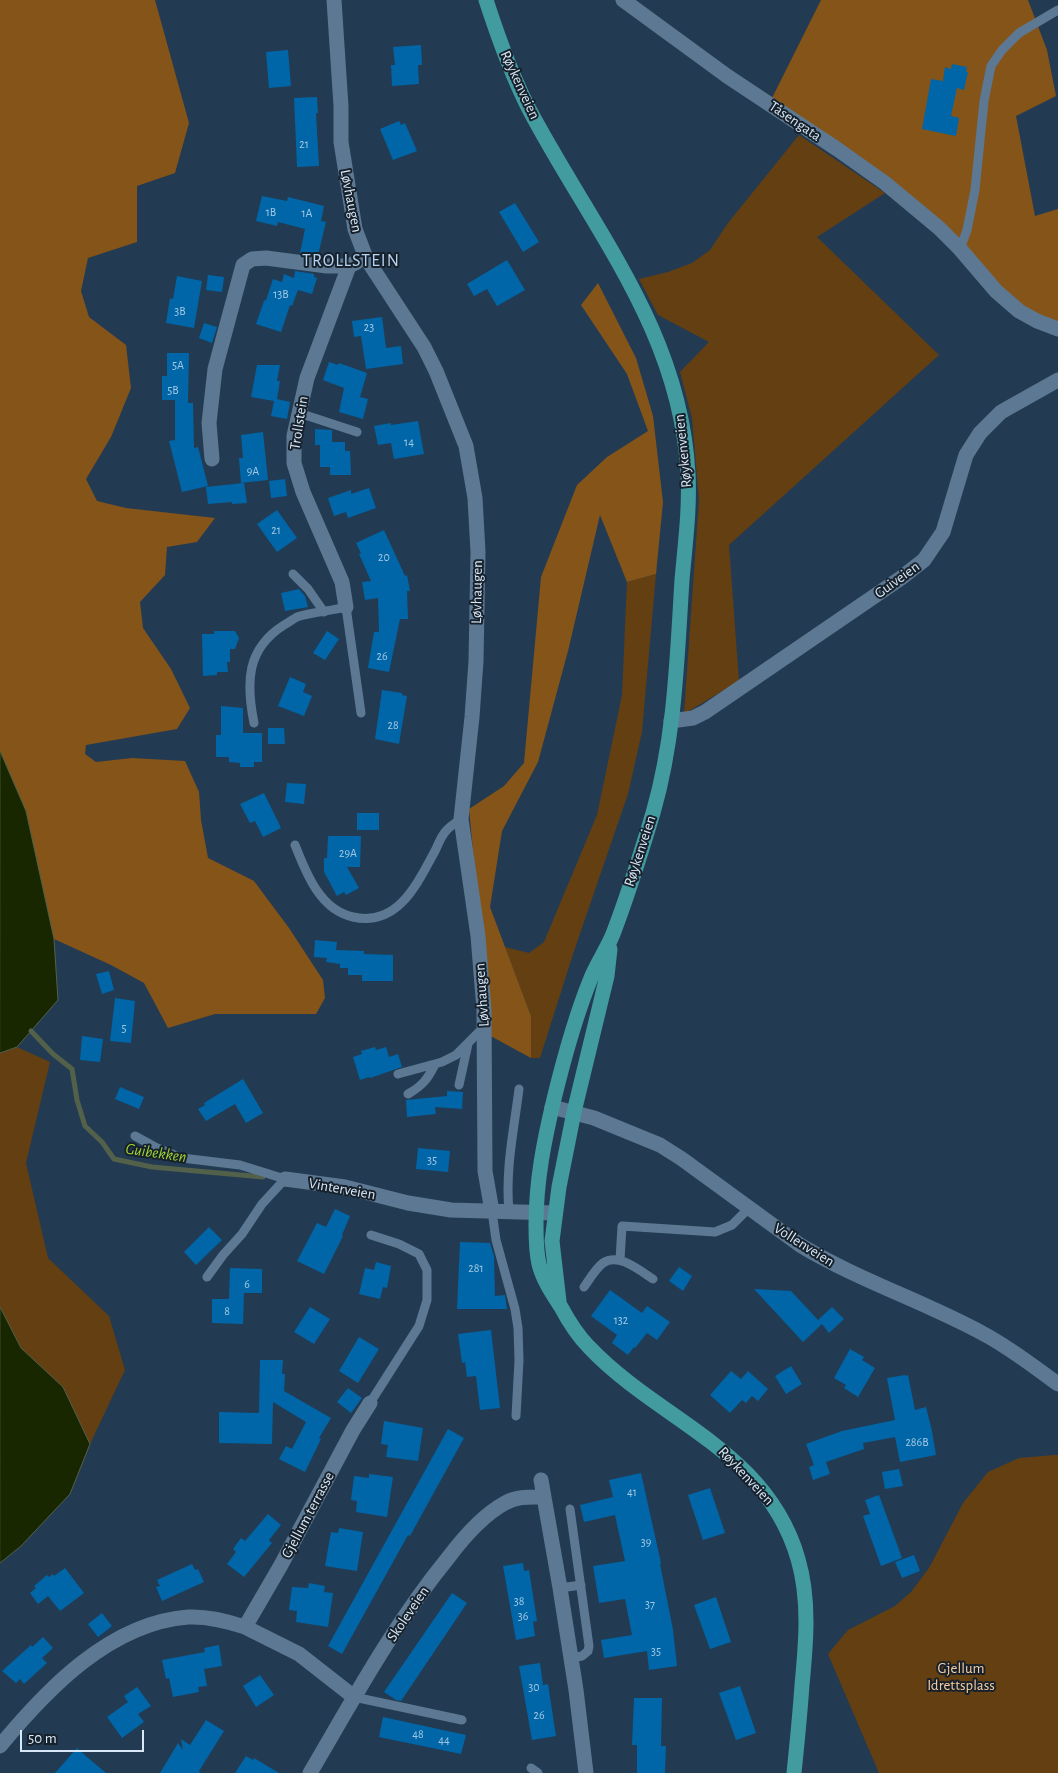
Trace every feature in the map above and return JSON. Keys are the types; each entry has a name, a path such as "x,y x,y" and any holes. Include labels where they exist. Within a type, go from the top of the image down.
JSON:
{"main road":[{"name":"Røykenveien","path":"486,0 506,60 530,110 652,326 664,357 683,424 688,477 677,668 672,721 666,758 653,811 612,938 607,976 574,1112 559,1187 552,1242 560,1306"},
{"name":"Røykenveien","path":"612,938 592,974 564,1058 552,1107 536,1189 536,1242 540,1267 544,1280 575,1331 599,1357 664,1408 715,1444 741,1467 778,1511 787,1528 799,1562 806,1607 805,1660 794,1773"}],"street":[{"name":"Løvhaugen","path":"334,0 342,150 355,230 366,258 424,347 436,371 466,446 476,498 478,552 476,661 461,819 478,936 484,1027 485,1171 492,1211"},
{"name":"Tåsengata","path":"624,0 728,76 885,183 939,228 996,291 1018,311 1036,321 1058,329"},
{"path":"212,459 209,423 215,369 243,265 252,258 266,258 327,266 349,266 366,258"},
{"name":"Trollstein","path":"346,607 342,582 303,492 294,463 294,436 307,378 349,266"},
{"name":"Guiveien","path":"672,721 693,718 705,712 901,578 924,560 943,532 966,455 980,434 1000,412 1058,380"},
{"name":"Vollenveien","path":"552,1107 594,1118 660,1144 748,1209 826,1261 989,1336 1058,1384"},
{"name":"Vinterveien","path":"286,1179 344,1186 408,1203 451,1210 556,1213"},
{"name":"Gjellum terrasse","path":"245,1627 281,1565 353,1430 370,1404"},
{"path":"540,1480 571,1658 586,1773"},
{"name":"Skoleveien","path":"310,1773 354,1697 412,1606 460,1542 486,1517 507,1502 525,1497 543,1497"},
{"path":"0,1746 29,1711 76,1667 100,1649 149,1625 189,1617 219,1619 245,1627 299,1654 354,1697"}],"lane":[{"path":"960,249 967,230 974,190 984,101 991,66 1002,50 1019,32 1058,10"},
{"path":"299,413 357,432"},
{"path":"293,574 308,589 324,612"},
{"path":"254,723 249,701 249,682 255,655 272,632 297,617 346,607 361,713"},
{"path":"295,845 308,877 325,902 344,915 366,920 389,913 400,906 419,881 446,831 461,819"},
{"path":"398,1074 434,1064 456,1055 484,1027"},
{"path":"459,1085 468,1044"},
{"path":"408,1094 421,1086 428,1078 434,1064"},
{"path":"509,1211 507,1192 508,1171 519,1089"},
{"name":"Vinterveien","path":"135,1136 157,1148 182,1158 240,1165 286,1179"},
{"path":"206,1277 242,1234 262,1204 286,1179"},
{"path":"620,1260 622,1226 715,1232 732,1225 748,1209"},
{"path":"492,1211 496,1240 515,1309 518,1328 519,1360 516,1416"},
{"path":"370,1404 419,1326 427,1300 427,1270 419,1254 399,1244 371,1235"},
{"path":"584,1287 603,1263 613,1259 627,1263 653,1279"},
{"path":"570,1509 589,1646 588,1652 582,1656 571,1658"},
{"path":"560,1588 581,1585"},
{"path":"354,1697 462,1720"}],"green space":[{"path":"799,135 885,193 817,237 939,355 729,545 739,681 684,714 699,500 692,418 680,372 709,342 658,315 639,279 668,272 692,263 710,250 728,223"},
{"path":"656,574 642,732 628,794 574,951 540,1058 531,1058 531,1016 505,947 529,953 544,942 597,815 622,695 627,582"},
{"path":"17,1047 50,1062 26,1163 48,1258 109,1316 125,1370 90,1444 63,1387 21,1348 0,1307 0,1053"},
{"name":"Gjellum Idrettsplass","path":"1058,1455 1058,1773 879,1773 828,1654 848,1630 895,1606 911,1592 929,1568 963,1503 988,1472 1019,1458"}],"shaded area":[{"path":"0,0 155,0 189,123 175,173 137,186 137,242 88,258 81,291 89,317 126,345 131,388 111,437 86,479 97,501 126,508 215,518 197,542 167,547 165,575 140,602 143,628 171,669 190,708 177,729 86,745 85,754 96,762 132,758 185,761 199,792 201,820 208,858 254,881 289,928 323,980 325,998 316,1014 215,1014 168,1028 144,983 111,965 54,939 26,811 0,751"},
{"path":"821,0 1028,0 1047,50 1056,96 1016,116 1035,216 1058,209 1058,324 1016,307 926,220 767,108"},
{"path":"598,283 636,358 653,416 663,502 656,574 627,582 600,515 568,651 538,762 502,831 490,907 531,1016 531,1058 487,1034 481,934 469,809 504,786 524,763 541,577 577,485 607,457 648,431 627,374 581,305"},
{"path":"0,751 26,811 54,939 58,1000 17,1047 0,1053"},
{"path":"0,1307 21,1348 63,1387 90,1444 70,1494 21,1546 0,1563"}],"building":[{"path":"421,45 422,65 418,65 419,84 392,86 391,65 395,65 393,47"},
{"path":"288,50 291,86 269,88 266,52"},
{"path":"952,64 967,67 966,72 968,72 964,90 957,88 951,116 959,118 956,136 922,129 931,79 943,81 945,67 951,69"},
{"path":"317,97 319,166 297,167 294,98"},
{"path":"399,121 401,125 405,123 417,151 393,160 380,129"},
{"path":"262,196 287,201 288,197 324,206 321,221 326,222 318,255 300,253 305,229 278,222 277,226 256,221"},
{"path":"515,203 539,242 523,252 499,212"},
{"path":"507,260 525,290 497,306 487,289 474,296 467,284"},
{"path":"295,271 314,274 314,277 317,278 312,294 298,290 292,306 290,305 281,332 256,324 273,279 282,282 284,274 294,278"},
{"path":"208,275 224,277 222,292 206,290"},
{"path":"177,276 202,281 194,328 166,323 170,298 173,299"},
{"path":"382,317 386,348 401,346 403,364 366,369 361,336 354,337 352,321"},
{"path":"204,323 217,327 212,343 199,338"},
{"path":"167,353 189,353 188,403 193,403 194,448 198,447 208,486 182,492 169,441 175,440 175,400 162,400 162,376 167,376"},
{"path":"329,362 338,365 339,363 367,373 360,397 368,399 363,419 339,412 344,388 323,380"},
{"path":"257,365 280,365 277,381 280,381 277,399 290,402 287,419 271,416 274,401 251,397"},
{"path":"418,421 424,454 394,459 391,443 378,445 374,426"},
{"path":"315,429 332,430 332,442 345,442 345,451 350,451 351,475 330,475 330,467 320,467 320,445 315,445"},
{"path":"263,432 268,480 241,483 239,458 243,458 241,435"},
{"path":"285,479 287,496 271,498 269,481"},
{"path":"244,483 247,503 208,504 206,487"},
{"path":"369,488 376,508 348,518 346,512 334,516 328,498 351,490 351,494"},
{"path":"277,510 297,538 277,552 257,524"},
{"path":"384,530 405,576 407,575 410,591 407,591 408,619 400,619 389,672 368,668 374,632 379,632 378,598 365,600 362,582 371,581 356,543"},
{"path":"299,589 305,596 308,607 285,611 281,593"},
{"path":"214,631 235,631 239,638 235,649 230,649 230,662 227,662 228,672 217,672 217,675 203,676 202,634 214,634"},
{"path":"327,631 339,639 325,660 313,653"},
{"path":"290,677 306,684 303,692 312,696 304,716 278,706"},
{"path":"382,690 402,693 402,695 407,696 399,744 375,739"},
{"path":"221,706 243,708 243,733 262,733 262,762 254,762 254,767 240,767 240,763 229,762 229,757 216,757 216,735 221,735"},
{"path":"268,728 284,728 285,744 268,744"},
{"path":"287,783 306,784 304,804 285,802"},
{"path":"264,793 281,828 263,837 255,821 250,823 240,804"},
{"path":"357,813 379,813 379,830 357,830"},
{"path":"328,836 361,836 360,867 347,867 359,888 346,895 344,892 337,896 324,872 324,858 327,858"},
{"path":"315,940 337,942 336,950 364,951 364,954 393,955 393,981 362,981 362,975 348,975 348,968 340,968 340,964 326,962 327,958 314,957"},
{"path":"109,971 114,990 102,994 96,974"},
{"path":"115,998 135,1001 131,1043 110,1041"},
{"path":"82,1036 103,1039 100,1062 80,1060"},
{"path":"375,1047 376,1050 386,1047 389,1057 398,1054 402,1067 360,1080 353,1057 362,1054 361,1051"},
{"path":"243,1079 263,1113 246,1123 235,1104 206,1121 198,1109 205,1105 204,1103"},
{"path":"120,1087 144,1097 139,1109 115,1099"},
{"path":"447,1091 463,1092 462,1109 435,1107 436,1114 407,1117 406,1100 447,1096"},
{"path":"418,1148 450,1151 448,1172 416,1169"},
{"path":"335,1209 350,1216 343,1236 324,1274 297,1261 317,1223 326,1227"},
{"path":"209,1227 222,1240 196,1265 184,1252"},
{"path":"460,1242 490,1243 494,1256 495,1296 505,1295 507,1309 457,1309"},
{"path":"376,1262 391,1266 387,1288 383,1287 380,1299 359,1294 365,1268 374,1270"},
{"path":"679,1267 692,1276 683,1291 669,1281"},
{"path":"230,1268 262,1269 262,1293 244,1293 243,1324 212,1323 212,1299 229,1299"},
{"path":"754,1289 791,1291 818,1320 832,1307 844,1319 829,1333 822,1324 803,1342"},
{"path":"610,1290 642,1313 647,1306 670,1322 657,1340 647,1333 628,1355 612,1343 617,1335 591,1316"},
{"path":"310,1307 330,1319 314,1344 294,1332"},
{"path":"491,1330 500,1408 480,1410 476,1376 467,1377 465,1362 462,1363 458,1334"},
{"path":"359,1337 379,1349 358,1383 339,1371"},
{"path":"850,1349 864,1357 862,1360 875,1368 858,1397 844,1388 846,1385 834,1378"},
{"path":"260,1360 283,1360 282,1374 285,1374 284,1391 331,1418 319,1438 321,1439 305,1472 279,1459 286,1446 292,1449 306,1422 273,1402 272,1444 219,1443 219,1412 259,1413"},
{"path":"791,1366 802,1384 786,1394 775,1376"},
{"path":"731,1371 741,1379 748,1371 768,1389 758,1401 752,1396 746,1403 742,1400 730,1413 710,1395"},
{"path":"908,1375 915,1410 926,1407 936,1455 900,1462 895,1437 863,1443 864,1449 826,1462 830,1474 813,1480 809,1467 814,1465 806,1444 842,1431 895,1420 887,1378"},
{"path":"348,1388 362,1398 351,1413 337,1402"},
{"path":"384,1421 423,1428 418,1461 386,1457 388,1445 381,1444"},
{"path":"448,1429 464,1438 342,1654 328,1646"},
{"path":"899,1469 903,1486 885,1489 882,1472"},
{"path":"641,1473 661,1563 673,1630 677,1666 649,1670 647,1651 604,1658 601,1640 632,1635 625,1599 599,1603 593,1566 625,1561 615,1515 584,1522 580,1505 613,1497 609,1480"},
{"path":"369,1474 393,1477 387,1517 356,1512 357,1501 351,1500 354,1476 369,1478"},
{"path":"710,1488 725,1533 703,1540 688,1495"},
{"path":"879,1495 902,1558 881,1566 863,1516 870,1514 865,1500"},
{"path":"268,1514 281,1525 269,1540 272,1543 244,1577 227,1564 236,1552 233,1549 241,1538 245,1541"},
{"path":"339,1528 363,1532 357,1571 325,1566 331,1532 338,1533"},
{"path":"914,1555 920,1571 902,1578 895,1562"},
{"path":"523,1563 524,1571 529,1570 537,1621 533,1622 535,1636 516,1640 503,1566"},
{"path":"192,1564 195,1570 198,1569 204,1582 162,1601 156,1587 160,1586 157,1580"},
{"path":"65,1568 84,1593 60,1611 48,1596 38,1604 30,1593 36,1588 34,1586 47,1575 49,1577 53,1574 54,1576"},
{"path":"309,1583 325,1586 324,1592 333,1593 328,1627 296,1622 297,1611 289,1610 292,1587 308,1588"},
{"path":"452,1593 467,1603 401,1701 396,1700 384,1692"},
{"path":"716,1597 731,1642 710,1649 694,1605"},
{"path":"102,1613 112,1626 98,1637 88,1624"},
{"path":"43,1637 53,1648 42,1658 47,1663 24,1684 20,1679 16,1683 2,1671 31,1645 32,1647"},
{"path":"219,1645 222,1666 204,1669 207,1686 198,1687 199,1692 173,1697 169,1678 166,1679 162,1660 205,1652 204,1648"},
{"path":"540,1663 543,1685 548,1684 556,1736 532,1740 519,1666"},
{"path":"260,1675 274,1695 256,1707 243,1686"},
{"path":"740,1686 756,1733 736,1740 719,1693"},
{"path":"137,1687 151,1706 138,1714 144,1722 122,1738 107,1717 128,1702 124,1696"},
{"path":"634,1698 662,1698 661,1746 666,1746 665,1773 637,1773 637,1745 632,1745"},
{"path":"383,1717 466,1735 461,1754 379,1737"},
{"path":"206,1720 224,1731 199,1771 200,1773 160,1773 178,1743 183,1750 181,1739 190,1745"},
{"path":"77,1748 87,1757 106,1773 55,1773"},
{"path":"246,1756 253,1760 254,1758 279,1773 235,1773"}],"waterway":[{"name":"Guibekken","path":"31,1031 53,1054 72,1069 77,1100 85,1126 102,1142 114,1159 152,1167 263,1177"}],"district":[{"name":"TROLLSTEIN","path":"351,261"}]}
